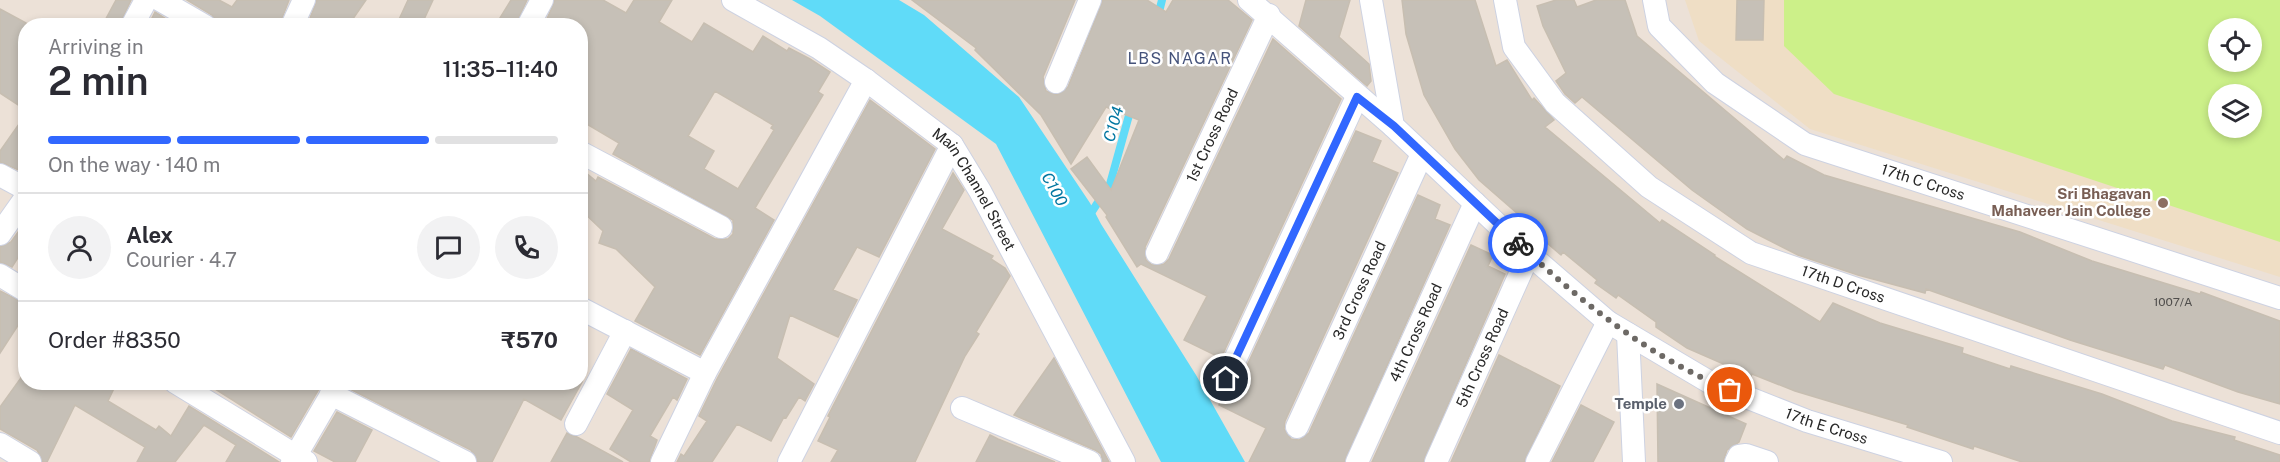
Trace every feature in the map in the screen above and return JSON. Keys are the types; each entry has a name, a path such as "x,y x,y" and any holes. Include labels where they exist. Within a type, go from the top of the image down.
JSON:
{"street":[{"path":"136,18 146,0"},
{"path":"160,0 191,18"},
{"path":"296,18 304,0"},
{"path":"532,18 542,0"},
{"name":"Main Channel Street","path":"733,0 819,48 866,80 952,145 980,191 1124,462"},
{"path":"1056,82 1090,0"},
{"name":"17th E Cross","path":"1249,0 1269,15 1357,97 1394,126 1529,254 1608,322 1711,383 1883,454 1941,462"},
{"path":"1371,0 1394,126"},
{"name":"17th D Cross","path":"1505,0 1514,47 1555,103 1649,187 1751,253 2280,433"},
{"name":"17th C Cross","path":"1654,0 1659,26 1715,82 1805,144 2280,298"},
{"name":"1st Cross Road","path":"1157,253 1269,15"},
{"path":"662,462 705,373 866,80"},
{"path":"1226,379 1357,97"},
{"path":"789,462 952,145"},
{"name":"3rd Cross Road","path":"1298,427 1422,154"},
{"path":"588,156 721,228"},
{"path":"0,175 18,185"},
{"name":"4th Cross Road","path":"1357,462 1475,203"},
{"path":"0,234 18,208"},
{"name":"5th Cross Road","path":"1436,462 1529,254"},
{"path":"0,275 18,286"},
{"path":"588,312 705,373"},
{"path":"1537,462 1608,322"},
{"path":"576,424 625,331"},
{"path":"1628,334 1634,462"},
{"path":"188,390 298,460 333,390"},
{"path":"338,390 465,462"},
{"path":"962,408 1090,462"},
{"path":"0,444 30,462"},
{"path":"1736,462 1740,456 1746,455 1767,462"}],"shaded area":[{"name":"Sri Bhagavan Mahaveer Jain College","path":"1685,0 2280,0 2280,277 1810,129 1699,41"}],"green space":[{"name":"Sri Bhagavan Mahaveer Jain College","path":"1784,0 2280,0 2280,242 1834,94 1784,46"}],"water":[{"name":"C100","path":"792,0 899,0 924,15 1019,97 1090,203 1196,375 1245,462 1161,462 996,144 820,16"}],"building":[{"path":"116,0 131,0 123,18 106,18"},
{"path":"187,0 219,0 232,7 237,0 289,0 282,18 214,18"},
{"path":"317,0 366,0 354,18 310,18"},
{"path":"408,0 433,0 425,18 400,18"},
{"path":"511,0 527,0 519,18 500,18"},
{"path":"555,0 603,0 626,13 634,0 672,0 659,22 692,42 704,23 753,52 763,36 787,51 789,48 810,59 830,72 818,92 823,95 755,208 774,220 700,355 635,321 655,287 616,249 599,243 603,231 588,217 588,174 596,181 598,177 715,239 728,239 733,234 733,220 613,154 619,143 588,125 588,18 547,18","holes":["715,91 773,125 771,128 774,130 738,189 704,169 714,151 688,136"]},
{"path":"912,0 1075,0 1043,77 1046,91 1057,95 1068,87 1103,0 1147,0 1166,12 1173,0 1228,0 1252,20 1145,247 1146,260 1152,265 1164,264 1169,259 1273,39 1341,99 1221,358 1184,340 1207,296 1141,264 1137,267 1106,217 1107,215 1071,169 1087,157 1111,190 1139,120 1106,107 1071,164 1041,115 975,50 976,48"},
{"path":"1306,0 1350,0 1339,37 1369,64 1371,81 1367,86 1299,26"},
{"path":"1402,0 1475,0 1496,66 1507,60 1532,100 1534,98 1554,120 1545,127 1660,223 1662,220 1714,256 1820,322 1833,303 1880,323 1963,348 1962,353 2010,369 2011,366 2102,394 2172,421 2235,437 2234,440 2280,455 2280,462 2022,462 1974,446 1973,449 1907,427 1908,425 1795,391 1752,374 1751,376 1687,348 1656,327 1656,322 1618,295 1616,298 1595,283 1597,280 1563,252 1561,255 1540,237 1542,235 1479,180 1455,149 1424,95 1406,34"},
{"path":"1556,0 1574,0 1577,7 1596,0 1625,0 1637,36 1784,160 1787,156 1824,175 2020,232 2092,261 2200,294 2201,292 2280,321 2280,404 2238,392 2165,365 2163,369 2070,340 1926,289 1925,293 1858,275 1798,255 1747,229 1692,190 1582,97 1575,103 1565,94 1556,81 1566,73 1543,26 1537,6"},
{"path":"1737,0 1764,0 1763,40 1736,40"},
{"path":"0,9 18,19 18,105 0,93"},
{"path":"155,12 164,18 152,18"},
{"path":"870,100 935,149 879,257 857,247 833,290 857,300 838,337 790,315 777,358 814,384 805,401 799,397 786,418 784,417 771,441 737,424 712,462 677,462 681,454 684,456 707,421 699,416 717,379"},
{"path":"18,125 18,170 0,162 0,151"},
{"path":"1356,131 1381,141 1372,162 1398,173 1285,421 1284,429 1291,439 1299,440 1309,433 1418,195 1440,205 1435,219 1450,225 1344,462 1249,462 1266,428 1219,405 1226,392 1238,385"},
{"path":"953,173 964,190 942,229 993,256 991,259 1005,268 1010,276 976,332 979,334 965,356 915,462 831,462 838,450 818,441 830,417 828,416"},
{"path":"18,232 18,258 12,267 0,262 0,247 11,242"},
{"path":"1471,245 1493,255 1488,266 1505,274 1423,462 1372,462"},
{"path":"0,291 18,300 18,325 0,353"},
{"path":"631,349 687,379 677,400 673,397 650,436 657,440 649,462 631,462 610,449 633,410 607,394"},
{"path":"1499,355 1560,386 1524,462 1451,462"},
{"path":"1054,358 1109,462 1103,462 1101,454 1095,450 1014,415"},
{"path":"18,382 18,390 113,390 108,401 156,430 159,426 171,436 189,406 279,462 226,462 236,445 204,425 175,462 137,462 145,447 75,405 47,462 43,462 37,450 0,429 0,407"},
{"name":"Temple","path":"1657,384 1746,424 1739,442 1727,450 1723,462 1658,462"},
{"path":"217,390 318,390 291,437"},
{"path":"352,390 578,390 561,420 524,399 492,462 478,462 471,450"},
{"path":"1581,405 1614,422 1593,462 1552,462"},
{"path":"337,412 372,430 355,462 335,462 314,451"},
{"path":"567,433 577,437 623,462 551,462"},
{"path":"990,435 998,439 1055,462 976,462"}],"waterway":[{"name":"C104","path":"1158,16 1162,0"},
{"name":"C104","path":"1089,216 1110,184 1131,108"}],"way so far":[{"path":"1518,243 1608,322 1711,383 1730,390"}],"place":[{"name":"Sri Bhagavan Mahaveer Jain College","path":"2163,203"},
{"name":"Temple","path":"1679,404"}],"district":[{"name":"LBS NAGAR","path":"1180,58"}],"route":[{"path":"1226,379 1357,97 1394,126 1518,243"}]}
